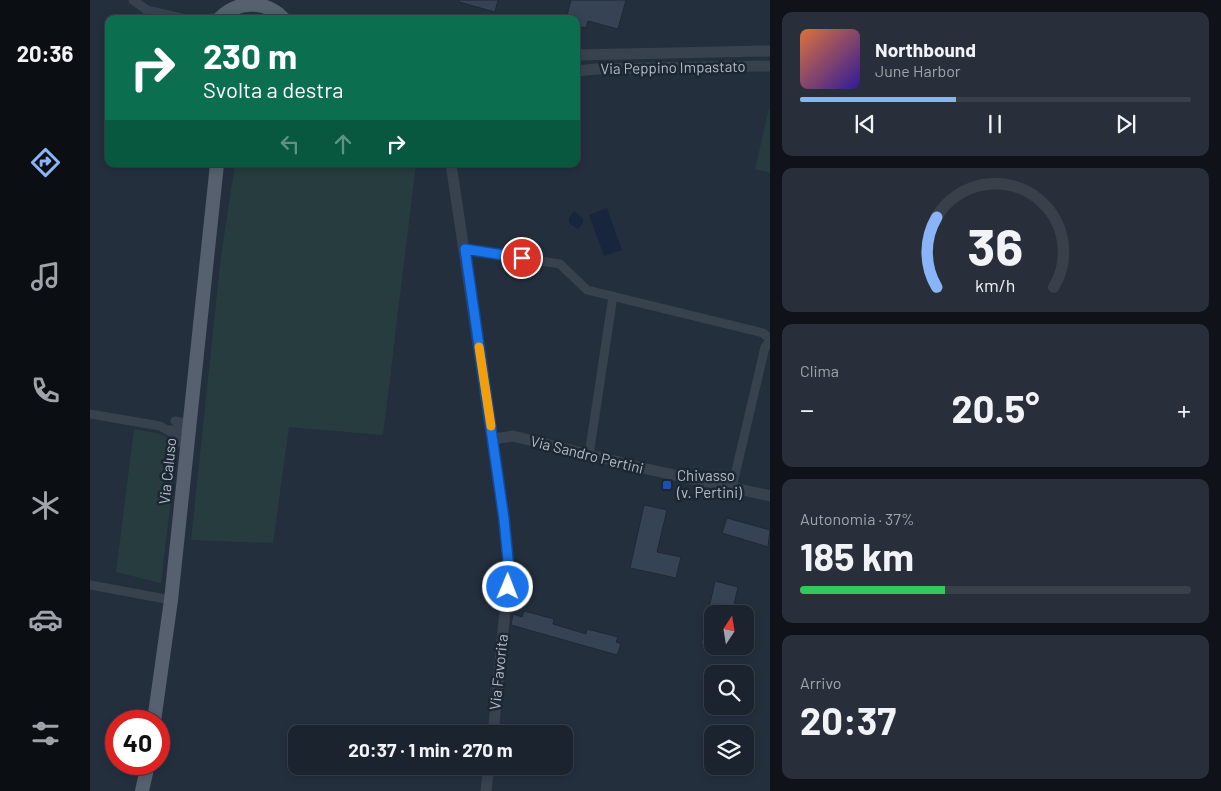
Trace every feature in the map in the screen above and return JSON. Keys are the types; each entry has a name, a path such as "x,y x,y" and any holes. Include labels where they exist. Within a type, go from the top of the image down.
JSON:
{"main road":[{"path":"222,15 228,9 246,1 254,1 280,10"},
{"name":"Via Caluso","path":"155,710 192,409 217,167"},
{"name":"Via Caluso","path":"210,224 223,167"},
{"path":"145,788 147,775"}],"street":[{"path":"133,0 154,15"},
{"path":"146,10 168,15"},
{"name":"Via Peppino Impastato","path":"580,55 770,51"},
{"name":"Via Peppino Impastato","path":"580,70 770,66"},
{"name":"Via Favorita","path":"452,167 493,439 509,570 493,725"},
{"path":"465,249 560,264 587,290 763,333 770,340 765,347 732,488"},
{"path":"589,455 613,296"},
{"path":"165,428 192,409"},
{"path":"90,414 180,430 189,426"},
{"path":"175,421 189,426"},
{"path":"165,428 176,434 187,450"},
{"name":"Via Sandro Pertini","path":"493,439 513,436 770,496"},
{"path":"90,585 170,600"},
{"path":"486,791 488,775"}],"green space":[{"path":"770,109 770,173 755,169"},
{"path":"235,167 416,167 383,435 289,427 273,543 191,540 221,256"},
{"path":"134,429 164,436 170,439 177,448 161,583 116,572"}],"water":[{"path":"607,208 622,250 604,256 589,215"},
{"path":"574,211 583,219 583,223 578,229 569,223 569,218"}],"building":[{"path":"459,0 498,0 495,12 459,2"},
{"path":"571,0 626,0 618,29 588,21 586,28 580,27 580,15 567,15"},
{"path":"644,505 667,510 657,552 681,557 676,578 630,568"},
{"path":"727,518 770,530 768,547 722,533"},
{"path":"715,581 738,587 734,605 710,605"},
{"path":"524,611 554,619 553,624 586,634 587,629 618,637 616,642 621,644 617,655 511,625 513,614 522,617"},
{"path":"704,630 704,645 701,644"}],"slow traffic":[{"path":"479,347 491,426"}],"place":[{"name":"Chivasso (v. Pertini)","path":"667,485"}],"route":[{"path":"508,587 509,570 504,519 465,249 522,258"}]}
